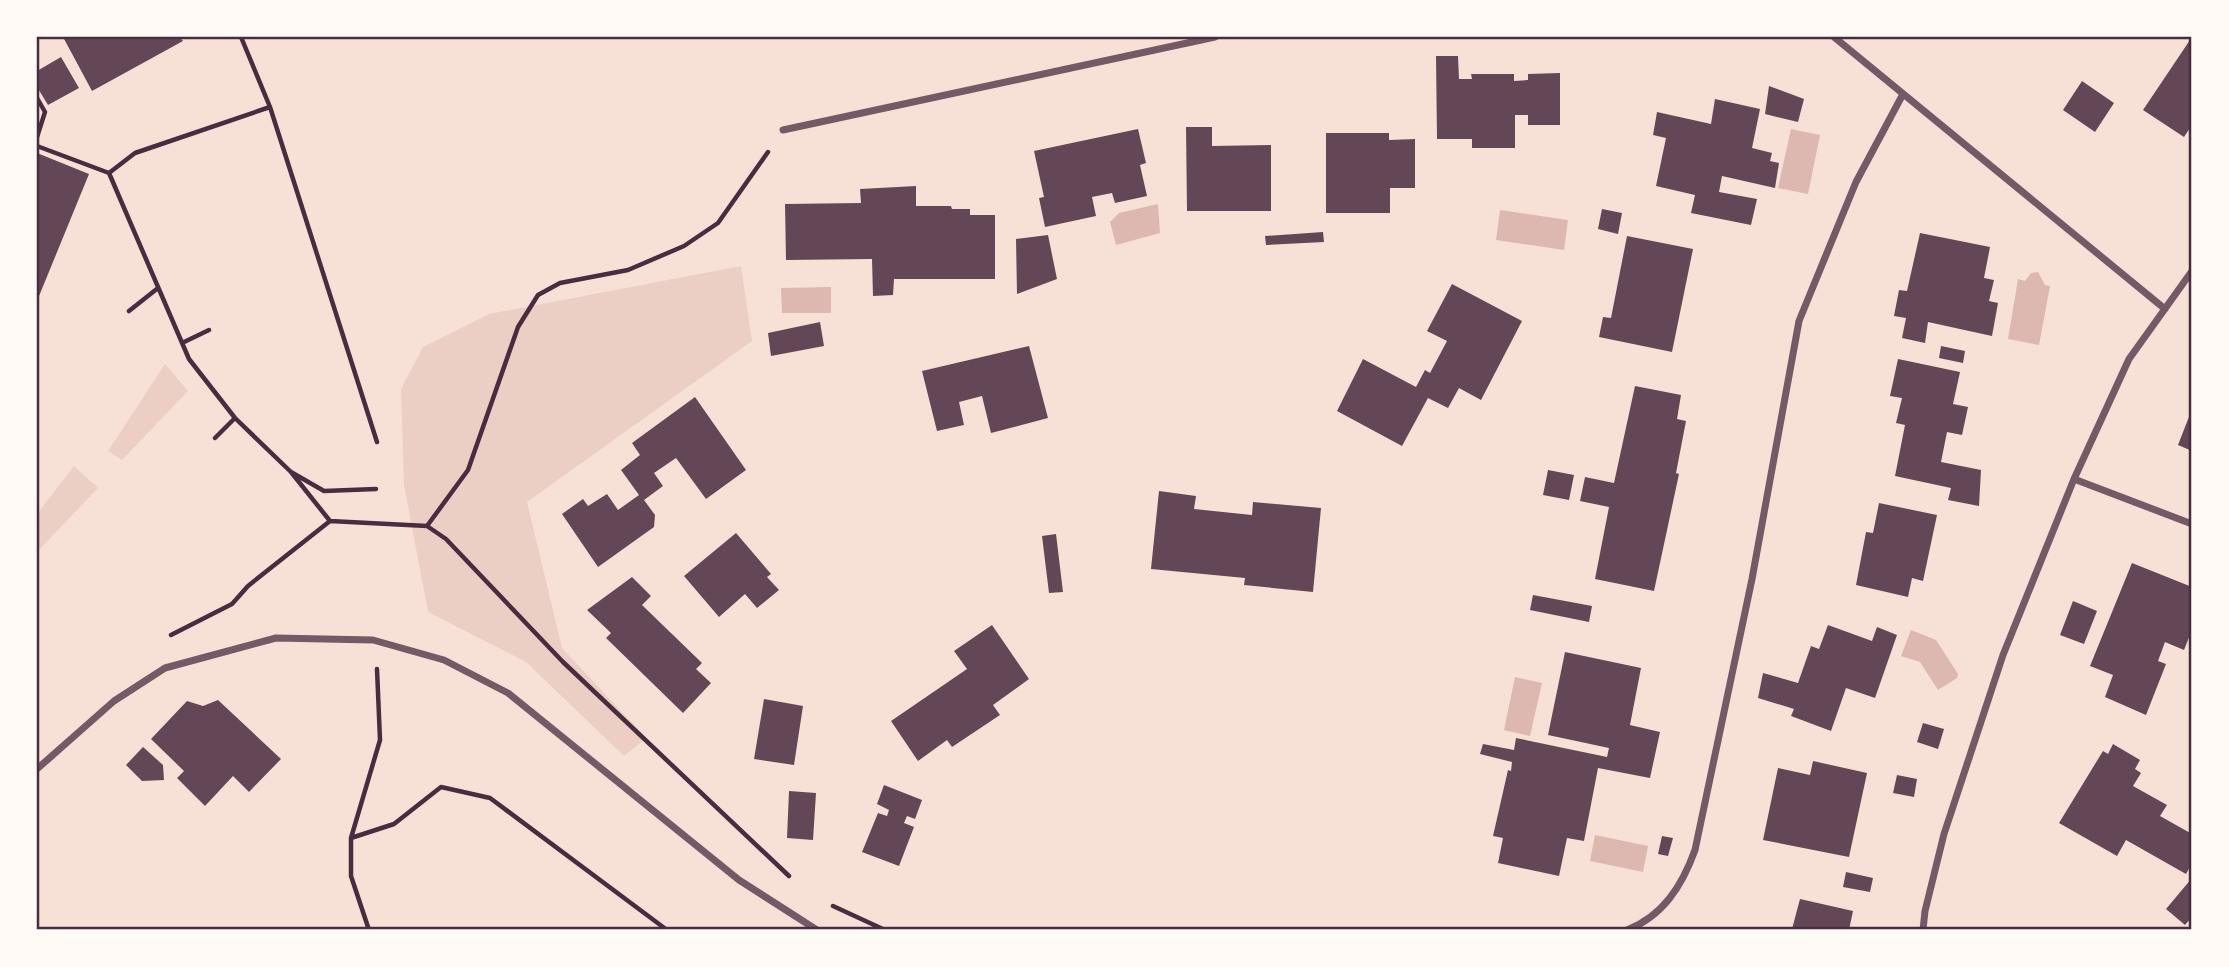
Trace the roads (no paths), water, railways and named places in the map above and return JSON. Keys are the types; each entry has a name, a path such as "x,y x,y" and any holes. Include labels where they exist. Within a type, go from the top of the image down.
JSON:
{"street":[{"path":"783,130 1215,37"},
{"path":"1834,37 2165,309"},
{"path":"1626,930 1642,924 1668,903 1686,874 1695,850 1752,579 1799,321 1856,182 1903,94"},
{"path":"1923,930 1925,911 1944,834 1999,667 2074,479 2129,359 2192,271"},
{"path":"2074,479 2192,524"},
{"path":"37,769 114,701 165,668 276,638 373,640 444,660 508,693 740,880 817,930"}]}
